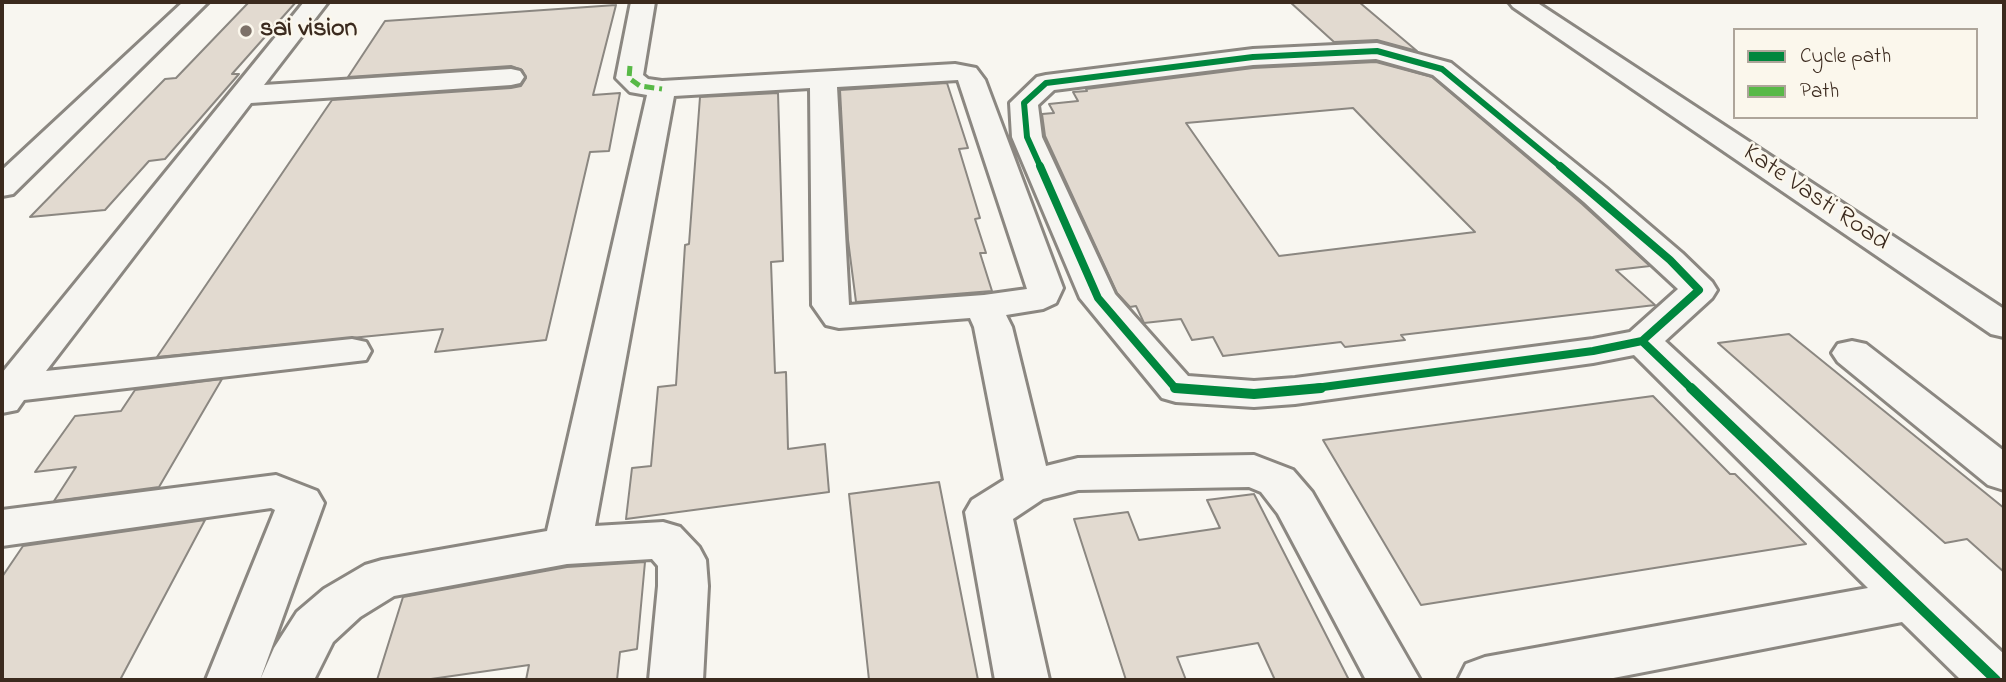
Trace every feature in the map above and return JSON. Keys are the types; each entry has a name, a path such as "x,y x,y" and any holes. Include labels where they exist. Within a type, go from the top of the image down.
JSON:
{"street":[{"path":"2,187 196,2"},
{"path":"6,394 316,2"},
{"path":"643,2 629,78 640,86 663,89 955,72 967,74 972,79 1045,288 1043,295 1030,301 984,306 839,317 831,305 823,80"},
{"name":"Kate Vasti Road","path":"1521,2 2004,326"},
{"path":"1377,51 1442,69 1595,195 1670,260 1699,290 1642,341 1593,351 1295,391 1254,394 1177,389 1098,298 1027,137 1024,103 1046,83 1253,57 1377,51"},
{"path":"244,95 511,77"},
{"path":"567,546 663,89"},
{"path":"984,306 993,327 1028,487"},
{"path":"1642,341 1996,680"},
{"path":"6,394 352,351"},
{"path":"1852,353 2004,474"},
{"path":"1022,680 988,512 1028,487 1078,474 1254,471 1277,481 1296,504 1393,680"},
{"path":"2,528 276,491 301,503 233,680"},
{"path":"287,680 293,664 315,627 342,603 382,579 567,546 663,540 682,560 683,586 676,680"},
{"path":"1485,680 1913,600"}],"building":[{"path":"249,2 296,2 232,74 239,74 165,159 149,161 105,210 30,217 165,79 176,78"},
{"path":"1290,2 1359,2 1417,51 1377,40 1334,42"},
{"path":"616,5 593,95 620,93 609,151 590,152 546,340 435,352 443,329 157,357 332,100 511,88 521,86 526,78 522,70 511,66 348,77 385,21"},
{"path":"1376,62 1432,77 1582,204 1650,266 1616,270 1655,305 1401,335 1405,340 1345,347 1341,342 1223,356 1213,337 1192,340 1181,319 1144,323 1136,306 1130,307 1117,293 1045,136 1042,114 1054,113 1049,104 1078,101 1073,92 1087,91 1086,89 1253,68","holes":["1353,108 1475,232 1279,256 1186,123"]},
{"path":"947,83 968,148 959,149 980,218 975,219 986,253 980,253 992,291 856,302 848,240 840,90"},
{"path":"778,93 783,261 771,262 775,373 786,372 788,449 825,444 829,492 626,519 632,468 651,466 658,387 676,385 685,245 689,244 700,97"},
{"path":"1789,334 2004,508 2004,572 1967,539 1945,543 1718,343"},
{"path":"222,379 159,487 54,501 76,467 35,472 75,416 121,411 135,390"},
{"path":"1653,396 1730,474 1735,474 1806,544 1421,605 1323,440"},
{"path":"939,482 978,680 869,680 849,494"},
{"path":"1254,494 1349,680 1275,680 1258,643 1177,657 1186,680 1126,680 1074,519 1128,512 1139,540 1220,528 1207,500"},
{"path":"205,520 120,680 2,680 2,577 23,546"},
{"path":"645,562 637,649 620,652 617,680 526,680 529,665 424,680 377,680 403,597 567,567"}],"marked path":[{"path":"630,66 629,78 640,86 662,89"}],"cycle path":[{"path":"1642,341 1593,351 1295,391 1254,394 1176,389 1098,298 1027,137 1024,103 1046,83 1253,57 1377,51 1442,69 1595,195 1670,260 1699,290 1642,341 1996,680"}],"place":[{"name":"sai vision","path":"246,31"}]}
